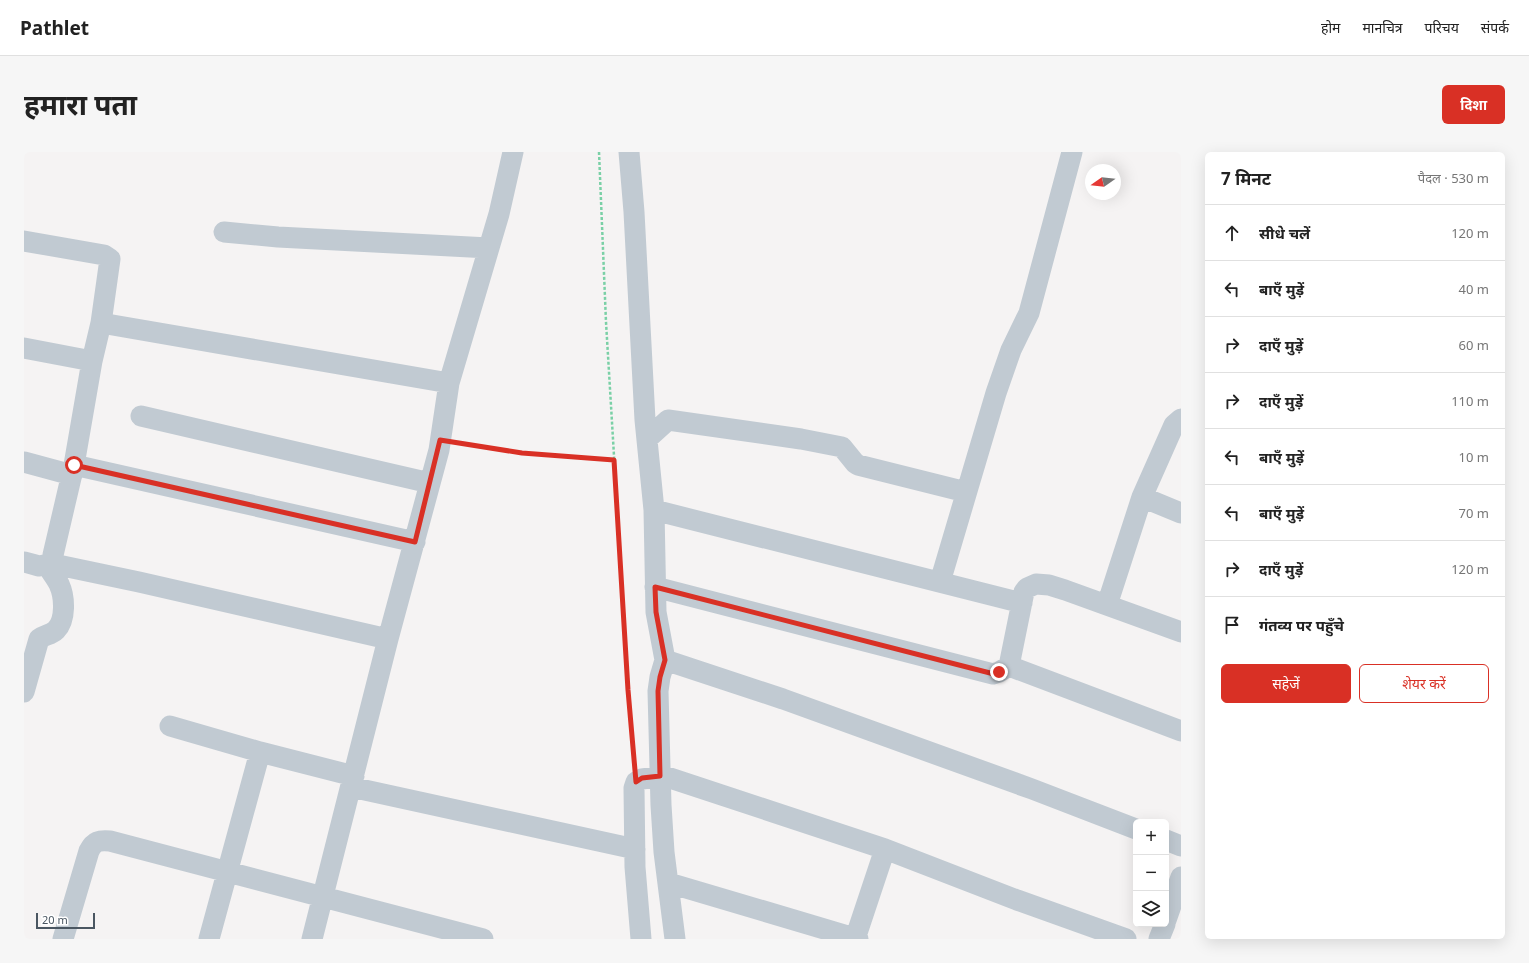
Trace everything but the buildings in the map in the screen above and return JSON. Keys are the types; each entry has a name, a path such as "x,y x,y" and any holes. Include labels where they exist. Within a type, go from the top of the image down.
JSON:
{"street":[{"path":"312,939 388,639 430,483 440,440 450,383 499,214 513,152"},
{"path":"629,152 634,212 646,439 654,510 656,612 665,660 660,677 648,778 664,852 675,939"},
{"path":"940,582 996,393 1011,350 1028,313 1072,152"},
{"path":"224,232 278,237 489,248"},
{"path":"24,241 104,255 110,259 101,323 92,361 73,470 50,564 62,596 62,620 55,631 39,639 24,692"},
{"path":"101,323 450,383"},
{"path":"24,348 92,361"},
{"path":"141,416 430,483"},
{"path":"1107,605 1142,497 1174,425 1181,419"},
{"path":"646,439 668,420 801,439 842,447 858,465 966,492"},
{"path":"24,462 73,470 415,542"},
{"path":"1142,497 1181,513"},
{"path":"654,510 1022,603"},
{"path":"24,562 40,566 50,564 58,565 388,639"},
{"path":"655,587 994,674 1009,666 1024,592 1027,588 1036,584 1042,583 1065,590 1181,632"},
{"path":"665,660 790,701 1133,828"},
{"path":"1009,666 1181,731"},
{"path":"170,726 353,781 635,849"},
{"path":"209,939 260,752"},
{"path":"641,939 633,796 648,778 667,776 885,849 1016,900 1126,939"},
{"path":"63,939 89,851 92,845 96,842 110,841 483,939"},
{"path":"1169,841 1181,846"},
{"path":"669,883 856,939 885,849"},
{"path":"1169,912 1181,878"},
{"path":"1159,939 1163,927"}],"path":[{"path":"599,152 606,322 628,690 648,778"},
{"path":"440,440 522,453 614,460"}],"route":[{"path":"74,465 415,542 439,450 440,440 522,453 614,460 628,690 636,782 642,778 653,778 660,776 658,691 665,660 656,612 655,587 994,674 999,672"}]}
